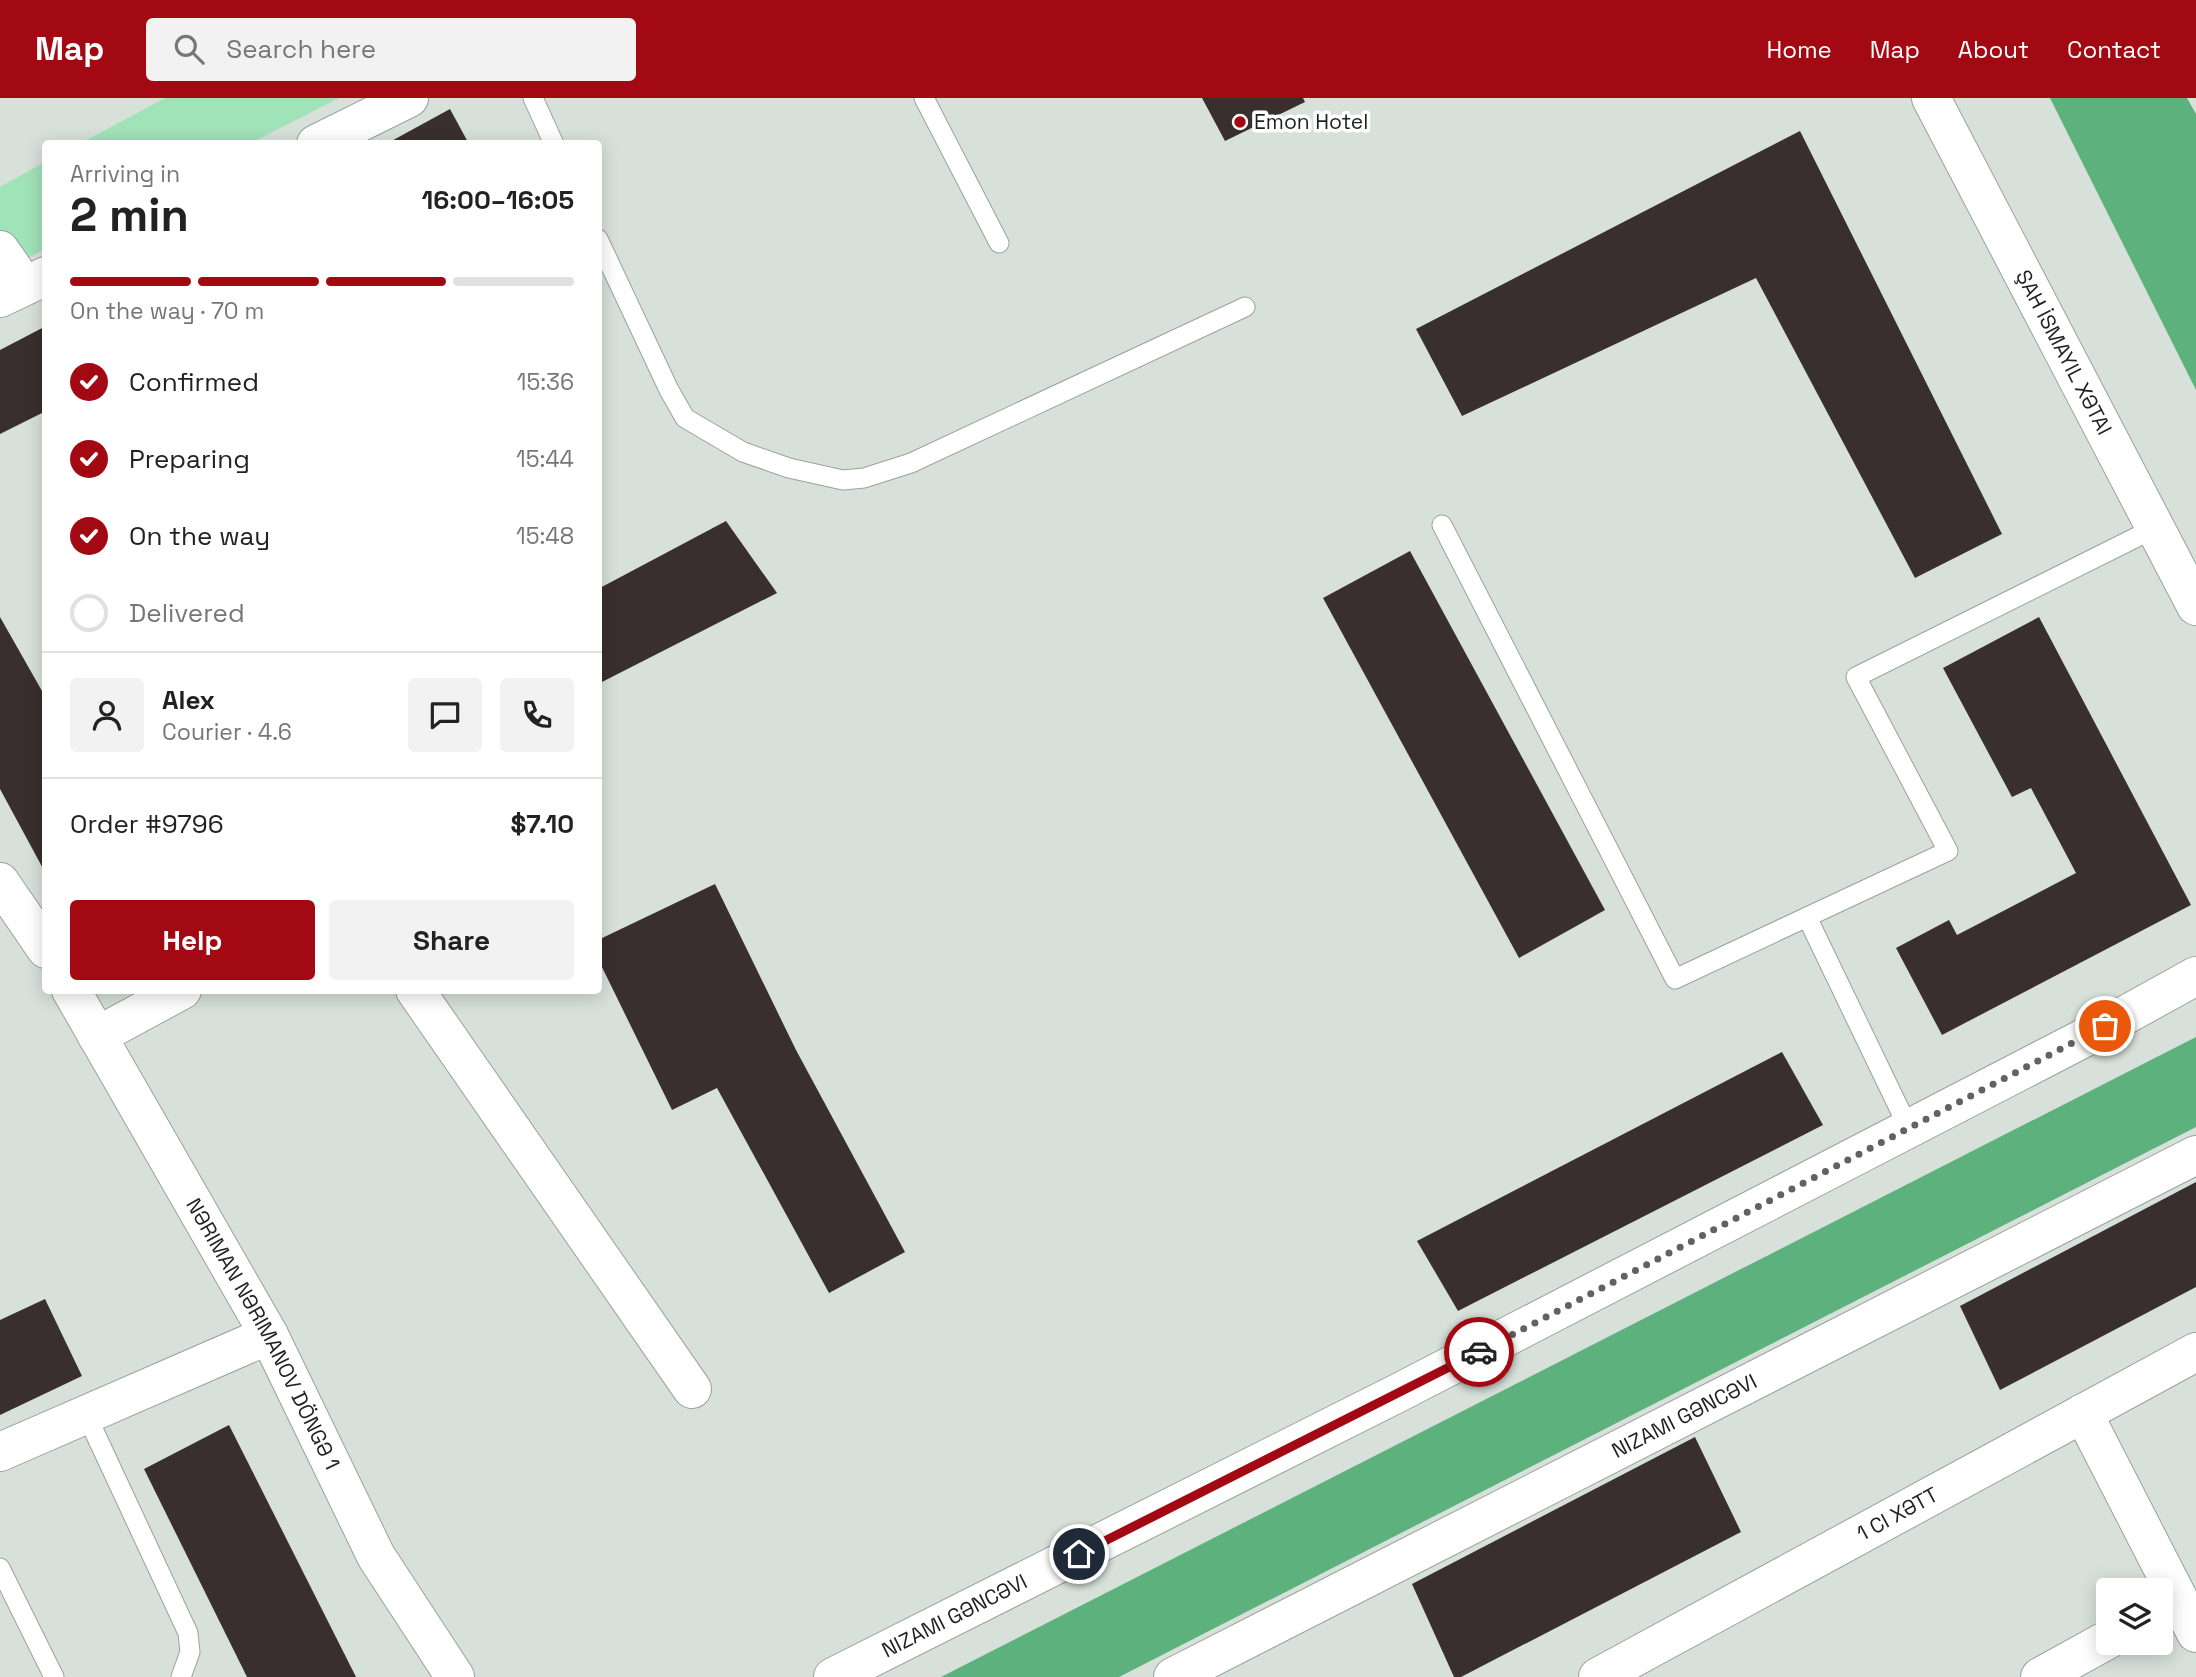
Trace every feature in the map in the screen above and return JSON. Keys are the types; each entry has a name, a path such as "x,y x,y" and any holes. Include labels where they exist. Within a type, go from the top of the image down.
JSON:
{"main road":[{"path":"324,140 409,98"},
{"path":"1931,98 2196,606"},
{"path":"0,250 23,286"},
{"path":"0,882 42,943"},
{"name":"NIZAMI GƏNCƏVI","path":"833,1677 1398,1393 2082,1039 2196,976"},
{"name":"NƏRIMAN NƏRIMANOV DÖNGƏ 1","path":"73,994 269,1335 376,1556 455,1677"},
{"path":"97,1036 175,994"},
{"path":"418,994 692,1389"},
{"name":"NIZAMI GƏNCƏVI","path":"1173,1677 2196,1155"},
{"path":"0,1452 269,1335"},
{"name":"1 CI XƏTT","path":"1598,1677 2196,1352"},
{"path":"2084,1413 2179,1615"},
{"path":"2040,1677 2096,1646"}],"lane":[{"path":"533,98 552,140"},
{"path":"924,98 999,243"},
{"path":"602,248 668,390 685,418 743,452 789,468 843,480 864,478 911,463 1245,307"},
{"path":"1442,525 1675,979 1948,851 1856,677 2155,528"},
{"path":"1807,918 1909,1129"},
{"path":"86,1414 188,1633 190,1652 181,1677"},
{"path":"0,1568 54,1677"}],"green space":[{"path":"165,98 339,98 257,140 87,140"},
{"path":"2050,98 2187,98 2196,114 2196,390"},
{"path":"42,164 42,251 0,272 0,187"},
{"path":"2196,1037 2196,1127 1119,1677 941,1677"}],"building":[{"name":"Emon Hotel","path":"1202,98 1303,98 1305,102 1225,141"},
{"path":"450,109 467,140 393,140"},
{"path":"1800,131 2002,534 1915,578 1756,278 1462,416 1416,329"},
{"path":"42,328 42,413 0,434 0,350"},
{"path":"726,521 777,593 602,682 602,587"},
{"path":"1410,551 1605,910 1519,958 1323,598"},
{"path":"0,617 42,691 42,867 0,789"},
{"path":"2039,617 2191,905 1942,1035 1896,948 1949,920 1957,935 2076,873 2031,788 2012,797 1943,668"},
{"path":"715,884 796,1050 905,1252 829,1293 717,1088 672,1110 602,967 602,938"},
{"path":"1782,1052 1823,1125 1458,1311 1417,1241"},
{"path":"2196,1182 2196,1287 2000,1390 1960,1306"},
{"path":"45,1299 82,1376 0,1415 0,1320"},
{"path":"229,1425 356,1677 247,1677 144,1469"},
{"path":"1695,1437 1741,1532 1461,1677 1454,1677 1412,1584"}],"way so far":[{"path":"1479,1352 2105,1026"}],"place":[{"name":"Emon Hotel","path":"1240,122"}],"route":[{"path":"1079,1554 1479,1352"}]}
